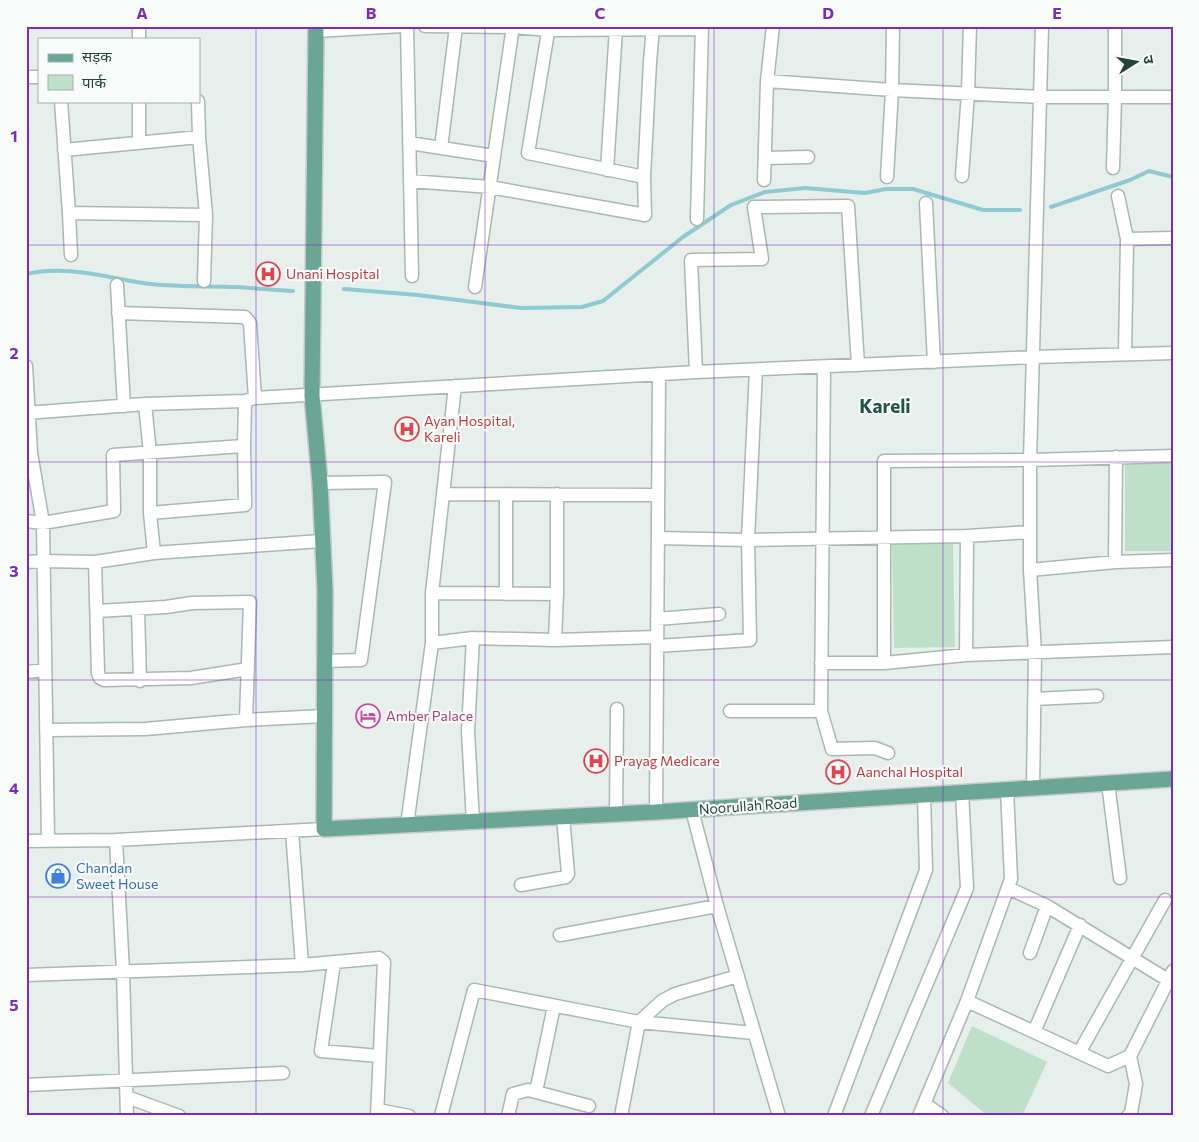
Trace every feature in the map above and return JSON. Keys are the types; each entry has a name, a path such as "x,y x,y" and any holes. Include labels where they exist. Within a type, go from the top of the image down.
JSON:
{"main road":[{"path":"316,29 312,396 320,484 321,541 325,590 324,829"},
{"name":"Noorullah Road","path":"324,829 692,810 1173,779"}],"street":[{"path":"316,29 402,26"},
{"path":"407,26 412,276"},
{"path":"425,26 702,28 697,219"},
{"path":"764,180 767,80 773,26"},
{"path":"887,177 892,90 893,26"},
{"path":"962,176 968,94 970,26"},
{"path":"1033,788 1034,653 1030,570 1030,460 1042,26"},
{"path":"1113,168 1115,26"},
{"path":"441,148 456,27"},
{"path":"475,287 513,27"},
{"path":"549,28 528,153 644,177"},
{"path":"608,170 616,28"},
{"path":"410,181 490,187 644,215 644,177 653,28"},
{"path":"767,80 968,94 1173,97"},
{"path":"61,102 71,255"},
{"path":"139,102 139,142"},
{"path":"198,102 206,215 204,281"},
{"path":"64,150 199,137"},
{"path":"409,142 494,156"},
{"path":"765,158 808,157"},
{"path":"1118,196 1127,239 1125,354"},
{"path":"926,203 934,362"},
{"path":"696,372 691,260 762,259 754,208 848,206 858,365"},
{"path":"69,212 206,215"},
{"path":"1127,239 1173,238"},
{"path":"116,285 124,406"},
{"path":"118,312 245,317 250,323 250,400 244,446 245,506 150,513"},
{"path":"28,413 145,404 250,400 696,372 1033,357 1173,353"},
{"path":"824,367 821,711 832,749 875,748 888,753"},
{"path":"26,368 28,453 43,523 48,840"},
{"path":"432,643 473,638 657,642 750,640 748,540 756,370"},
{"path":"656,812 659,374"},
{"path":"407,825 432,643 432,593 455,386"},
{"path":"145,404 150,453 150,513 154,553"},
{"path":"26,521 43,523 114,511 113,455 244,446"},
{"path":"884,663 884,461 1030,460 1173,456"},
{"path":"1115,562 1116,457"},
{"path":"320,484 385,482 361,660 324,661"},
{"path":"444,494 658,495"},
{"path":"506,494 506,594"},
{"path":"555,640 557,494"},
{"path":"658,538 822,539 967,536 1030,532"},
{"path":"966,655 967,536"},
{"path":"26,562 44,560 95,562 154,553 321,541"},
{"path":"1030,570 1115,562 1173,560"},
{"path":"95,562 98,672 100,678 104,680 191,678 248,669"},
{"path":"432,593 557,594"},
{"path":"97,611 138,610 192,603 250,602 246,720"},
{"path":"138,610 140,680"},
{"path":"657,618 719,614"},
{"path":"473,638 468,731 473,822"},
{"path":"821,663 884,663 966,655 1173,647"},
{"path":"26,672 46,670"},
{"path":"1034,699 1097,696"},
{"path":"616,814 617,709"},
{"path":"730,711 821,711"},
{"path":"46,730 145,729 246,720 324,716"},
{"path":"1108,783 1120,878"},
{"path":"942,1116 922,1110 967,1001 1011,879 1007,789"},
{"path":"872,1116 967,888 962,792"},
{"path":"834,1116 926,870 924,795"},
{"path":"692,810 717,906 779,1116"},
{"path":"521,885 566,877 568,874 562,817"},
{"path":"26,841 116,840 324,829"},
{"path":"292,831 302,965"},
{"path":"116,840 123,971 127,1116"},
{"path":"1008,888 1048,906 1131,958 1170,976 1130,1056 1136,1084 1128,1116"},
{"path":"1079,1053 1165,900"},
{"path":"560,935 717,906"},
{"path":"1030,954 1048,906"},
{"path":"1034,1032 1080,925"},
{"path":"26,975 302,965 379,958 384,962 377,1113 409,1116"},
{"path":"334,963 322,1050 379,1056"},
{"path":"621,1116 639,1022 662,1001 675,994 738,976"},
{"path":"441,1116 474,990 639,1022 754,1033"},
{"path":"967,1001 1108,1066 1130,1056"},
{"path":"536,1092 554,1006"},
{"path":"26,1085 283,1073"},
{"path":"508,1116 514,1094 528,1090 589,1106"},
{"path":"127,1097 180,1116"}],"green space":[{"path":"1125,464 1173,464 1173,551 1125,551"},
{"path":"953,539 955,647 894,648 892,541"},
{"path":"972,1026 1047,1062 1022,1116 988,1116 948,1083"}],"waterway":[{"path":"1051,207 1130,180 1149,171 1173,177"},
{"path":"344,289 418,295 521,308 582,307 603,301 683,237 731,205 765,192 805,188 865,193 886,189 913,189 983,210 1020,210"},
{"path":"26,274 42,271 73,271 162,285 293,291"}],"place":[{"name":"Unani Hospital","path":"268,274"},
{"name":"Ayan Hospital, Kareli","path":"407,429"},
{"name":"Amber Palace","path":"368,716"},
{"name":"Prayag Medicare","path":"596,761"},
{"name":"Aanchal Hospital","path":"838,772"},
{"name":"Chandan Sweet House","path":"58,876"}],"district":[{"name":"Kareli","path":"885,406"}]}
